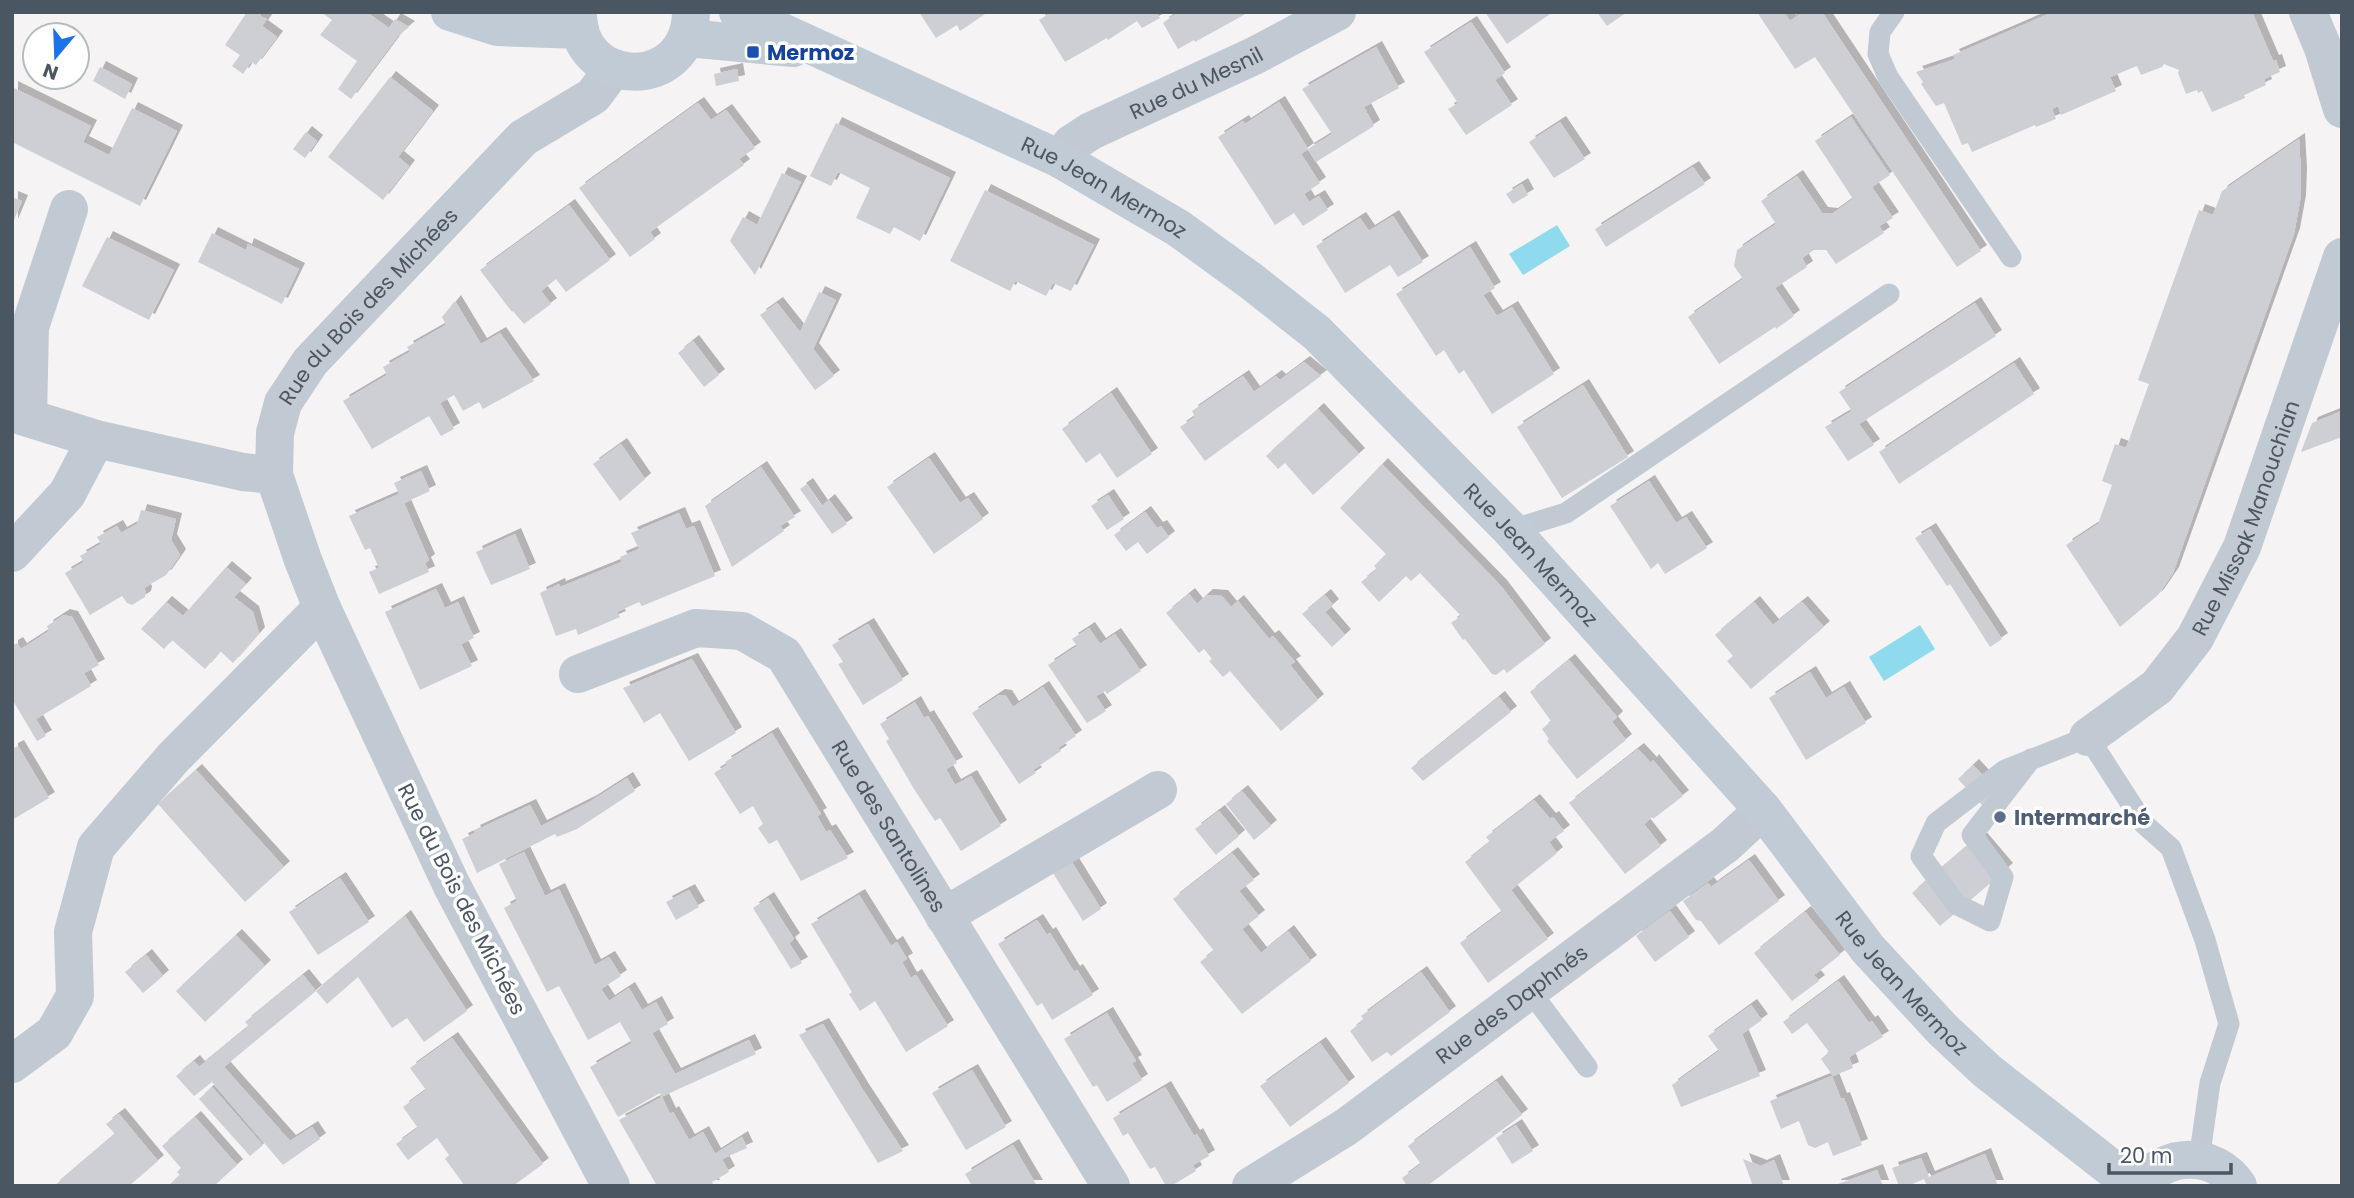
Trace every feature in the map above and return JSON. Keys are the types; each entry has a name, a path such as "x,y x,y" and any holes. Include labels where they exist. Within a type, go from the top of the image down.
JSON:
{"street":[{"path":"450,12 497,27 579,21 589,50 596,58 614,68 633,73 662,65 680,51 689,25"},
{"name":"Rue Jean Mermoz","path":"738,12 1060,159 1178,228 1317,333 1511,530 1763,810 1868,949 1943,1030 1987,1071 2134,1186"},
{"name":"Rue du Mesnil","path":"1060,159 1071,144 1091,131 1254,56 1337,12"},
{"path":"2308,12 2323,48 2342,109"},
{"name":"Rue Jean Mermoz","path":"689,25 826,51"},
{"name":"Rue du Bois des Michées","path":"611,1186 452,886 321,608 274,475 275,433 283,404 310,362 523,138 593,96 614,68"},
{"path":"69,209 30,327 20,415 96,439 243,472 274,475"},
{"name":"Rue Missak Manouchian","path":"2088,737 2157,687 2195,638 2242,547 2342,257"},
{"path":"12,553 67,494 96,439"},
{"path":"12,1065 54,1033 75,996 73,932 96,847 173,758 321,608"},
{"name":"Rue des Santolines","path":"578,674 696,628 742,631 784,655 1111,1186"},
{"path":"944,916 1158,790"},
{"name":"Rue des Daphnés","path":"1251,1186 1346,1127 1725,845 1763,810"},
{"path":"2140,1186 2153,1171 2164,1165 2175,1161 2199,1160 2219,1167 2238,1186"}],"lane":[{"path":"1894,12 1880,32 1878,54 1888,77 2011,257"},
{"path":"1511,530 1566,513 1889,294"},
{"path":"2031,759 1972,835 2003,877 1990,921 1956,904 1921,856 1936,823 2005,770 2031,759 2088,737 2144,824 2171,848 2205,940 2229,1024 2210,1083 2199,1160"},
{"path":"1530,991 1587,1067"}],"water":[{"path":"1557,225 1570,246 1523,275 1509,254"},
{"path":"1920,625 1935,649 1884,681 1869,657"}],"building":[{"path":"247,12 262,12 260,16 267,19 262,26 277,37 256,65 251,62 243,74 232,66 240,55 225,45"},
{"path":"321,12 366,12 389,28 395,19 409,27 398,36 351,99 338,89 357,61 320,35 332,20"},
{"path":"919,12 988,12 960,31 957,25 936,38"},
{"path":"1052,12 1156,12 1160,18 1142,28 1137,21 1108,40 1107,38 1065,62 1039,20"},
{"path":"1178,12 1249,12 1178,49 1163,23"},
{"path":"1485,12 1553,12 1507,44"},
{"path":"1597,12 1627,12 1607,26"},
{"path":"1757,12 1784,12 1790,21 1803,12 1822,12 1981,251 1957,267 1815,57 1795,69"},
{"path":"2053,12 2252,12 2280,72 2264,79 2266,85 2244,95 2245,98 2212,112 2202,91 2186,94 2179,70 2164,64 2141,75 2137,66 2110,77 2116,91 2061,115 2058,106 2052,109 2056,119 1972,152 1968,143 1962,145 1944,103 1936,106 1916,72 1955,59 1953,55"},
{"path":"1471,22 1505,73 1495,80 1512,105 1466,135 1448,109 1458,103 1424,52"},
{"path":"1376,47 1399,88 1364,107 1374,126 1316,162 1308,149 1332,134 1302,89"},
{"path":"100,67 132,84 125,99 93,81"},
{"path":"737,69 739,81 716,86 714,74"},
{"path":"390,77 433,111 398,157 409,166 383,200 328,157"},
{"path":"12,87 91,126 83,142 109,155 132,108 177,131 140,206 12,142"},
{"path":"1279,102 1308,149 1301,154 1320,183 1304,194 1309,202 1319,196 1328,210 1303,226 1294,213 1275,225 1218,137 1243,121 1245,124"},
{"path":"698,103 711,120 726,110 755,148 739,159 744,165 650,232 655,239 630,257 579,188"},
{"path":"1851,117 1890,175 1872,187 1893,218 1879,226 1884,233 1836,264 1826,250 1814,250 1802,258 1807,267 1775,288 1794,316 1719,364 1688,317 1743,279 1734,266 1737,250 1776,224 1761,201 1797,176 1822,213 1832,214 1853,199 1815,141"},
{"path":"1560,122 1585,159 1554,178 1529,142"},
{"path":"836,123 950,178 920,241 894,227 890,234 856,218 870,188 838,172 831,186 810,176"},
{"path":"306,132 317,141 305,158 293,149"},
{"path":"2299,139 2300,201 2294,234 2173,573 2158,595 2120,627 2066,545 2098,524 2112,485 2102,481 2115,444 2126,448 2149,384 2138,380 2199,210 2213,215 2222,191"},
{"path":"1693,167 1705,184 1606,247 1595,229"},
{"path":"782,173 801,182 755,275 730,241 743,217 757,225"},
{"path":"1522,184 1528,195 1513,204 1506,194"},
{"path":"985,190 1094,245 1071,291 1053,283 1046,296 1015,281 1010,291 950,261"},
{"path":"12,197 22,201 12,225"},
{"path":"569,205 610,260 566,292 556,279 541,291 551,304 524,324 480,270"},
{"path":"1393,216 1423,262 1398,277 1390,265 1345,293 1316,246 1360,218 1369,231"},
{"path":"212,233 246,250 248,244 299,269 282,304 198,262"},
{"path":"107,237 174,270 149,320 82,286"},
{"path":"1470,247 1495,288 1483,295 1497,316 1512,307 1554,374 1492,414 1464,370 1459,374 1444,350 1436,356 1396,294"},
{"path":"819,292 836,300 813,349 834,376 815,390 760,315 777,303 800,332"},
{"path":"455,301 481,344 500,333 534,381 483,409 479,402 463,411 454,395 440,403 454,429 441,436 429,416 372,449 343,401 387,375 383,367 410,352 407,347 446,325 442,317"},
{"path":"1975,303 1996,336 1859,424 1874,445 1848,461 1825,427 1852,411 1839,392"},
{"path":"693,341 719,375 704,387 678,353"},
{"path":"1304,362 1321,376 1205,461 1180,427 1195,417 1192,411 1243,376 1254,392 1276,376 1280,380"},
{"path":"2014,363 2034,394 1899,484 1879,452"},
{"path":"1583,385 1628,457 1562,498 1517,427"},
{"path":"1111,393 1152,454 1117,478 1100,453 1086,463 1062,429"},
{"path":"1318,409 1359,454 1313,495 1285,463 1278,469 1266,456"},
{"path":"2342,411 2342,437 2301,452 2312,423"},
{"path":"621,444 645,479 620,501 593,464"},
{"path":"929,458 960,503 968,498 983,519 934,554 887,487"},
{"path":"1382,464 1501,586 1545,644 1507,673 1504,669 1496,675 1492,674 1451,623 1461,616 1420,573 1411,581 1406,576 1379,602 1361,582 1377,569 1374,566 1386,554 1340,508"},
{"path":"761,467 795,517 780,526 784,531 732,567 705,506"},
{"path":"421,471 430,491 404,503 429,560 425,563 429,572 379,594 369,572 379,568 370,548 365,550 349,516 399,494 394,483"},
{"path":"1649,481 1676,523 1686,517 1707,548 1665,574 1658,563 1651,569 1610,506"},
{"path":"807,484 822,506 829,500 847,524 832,534 800,489"},
{"path":"1108,495 1124,519 1107,530 1091,506"},
{"path":"141,510 176,519 171,540 180,555 166,575 144,588 145,597 132,605 122,596 90,615 65,573 84,562 80,556 101,544 97,537 117,526 121,533 137,524"},
{"path":"1145,512 1157,528 1161,526 1169,537 1147,554 1138,542 1126,551 1114,535"},
{"path":"679,513 686,529 694,526 715,576 642,606 639,602 617,612 620,617 578,635 576,629 556,636 540,593 622,562 620,557 639,549 631,533"},
{"path":"1930,529 2002,639 1990,647 1950,584 1947,586 1915,538"},
{"path":"515,534 530,569 491,585 476,552"},
{"path":"226,567 246,584 234,597 253,612 259,633 233,663 220,651 205,669 172,640 164,649 141,629 166,602 183,616"},
{"path":"436,589 445,608 458,602 474,638 461,644 472,666 420,690 385,612"},
{"path":"1189,594 1197,604 1207,595 1222,596 1231,607 1238,601 1269,639 1273,636 1295,662 1290,665 1318,700 1281,731 1230,671 1223,677 1209,661 1212,659 1204,649 1199,653 1166,613"},
{"path":"1325,595 1333,605 1325,612 1345,635 1332,647 1302,614"},
{"path":"1754,602 1773,625 1802,602 1824,627 1751,689 1727,661 1733,656 1715,635"},
{"path":"64,615 72,617 99,665 84,673 91,686 36,719 46,736 37,741 12,699 12,646 17,643 21,649 49,631 47,626"},
{"path":"868,624 903,680 863,705 838,664 843,662 832,645"},
{"path":"1089,628 1100,644 1115,634 1141,671 1107,694 1105,691 1096,696 1106,711 1087,723 1048,665 1077,646 1072,639"},
{"path":"692,659 736,733 689,761 660,713 644,723 623,688"},
{"path":"1569,660 1617,717 1612,722 1626,740 1577,779 1547,741 1549,739 1542,729 1551,721 1530,692"},
{"path":"1810,672 1826,698 1844,687 1866,723 1806,760 1769,698"},
{"path":"1043,687 1076,736 1058,748 1061,751 1033,770 1036,773 1019,784 972,713 999,695 1006,696 1013,707"},
{"path":"1499,697 1511,712 1423,781 1411,768"},
{"path":"915,702 924,718 928,716 957,763 946,769 955,785 971,776 1001,826 961,851 940,818 935,821 914,789 886,741 889,739 880,724"},
{"path":"772,733 821,814 817,816 826,832 830,830 848,858 801,881 777,840 769,844 758,828 763,824 753,806 740,814 714,773 727,765 725,762"},
{"path":"18,746 49,798 12,820 12,749"},
{"path":"1638,749 1651,763 1653,760 1683,796 1644,824 1661,846 1625,874 1569,803"},
{"path":"1973,765 1998,792 1983,806 1958,779"},
{"path":"196,770 284,867 245,902 158,804"},
{"path":"627,778 635,791 577,829 557,837 555,834 477,873 462,839 475,833 474,831 530,805 541,826 591,801"},
{"path":"1242,791 1271,826 1254,840 1226,804"},
{"path":"1534,800 1564,831 1549,842 1557,853 1511,890 1548,939 1488,983 1460,943 1502,912 1465,862 1490,842 1486,837"},
{"path":"1219,811 1239,836 1216,855 1195,829"},
{"path":"1979,836 2007,869 1940,926 1912,893"},
{"path":"524,852 545,896 559,889 595,965 609,957 621,976 601,989 609,1001 629,988 642,1010 656,1002 668,1024 652,1033 675,1074 749,1040 756,1054 661,1097 660,1093 618,1117 590,1067 632,1043 620,1022 588,1040 559,986 547,992 504,908 517,901 499,864"},
{"path":"1232,853 1254,880 1239,891 1259,916 1242,929 1261,953 1288,931 1311,961 1242,1014 1200,962 1214,951 1173,899"},
{"path":"1070,859 1101,909 1083,921 1051,870"},
{"path":"1749,860 1779,901 1719,945 1683,901 1708,883 1711,887"},
{"path":"340,878 369,922 318,955 289,912"},
{"path":"689,890 699,907 676,920 666,902"},
{"path":"859,895 891,946 897,942 907,959 902,962 911,978 916,975 948,1026 906,1052 875,1001 860,1011 849,994 852,992 811,924"},
{"path":"768,898 794,939 789,943 802,963 791,969 753,908"},
{"path":"1670,911 1689,937 1655,962 1636,936"},
{"path":"1805,912 1840,955 1814,975 1819,981 1792,1001 1754,953"},
{"path":"405,916 467,1011 424,1042 407,1018 392,1028 358,977 327,1004 316,991"},
{"path":"1037,920 1047,935 1050,933 1074,972 1077,970 1093,995 1052,1020 1042,1003 1037,1006 998,944"},
{"path":"236,935 265,966 205,1022 176,991"},
{"path":"146,955 163,976 143,993 125,972"},
{"path":"1421,972 1450,1012 1391,1056 1387,1052 1372,1062 1350,1031 1364,1020 1361,1016"},
{"path":"303,975 316,991 224,1067 290,1141 312,1127 320,1139 283,1165 212,1082 194,1096 176,1076 194,1061 199,1067 249,1026 245,1022"},
{"path":"1838,981 1869,1023 1872,1021 1883,1037 1849,1057 1853,1068 1833,1076 1821,1059 1829,1052 1807,1023 1792,1034 1783,1022"},
{"path":"1751,1005 1762,1020 1742,1034 1760,1076 1681,1107 1672,1085 1719,1051 1708,1036"},
{"path":"1107,1013 1136,1061 1132,1063 1142,1080 1107,1102 1097,1085 1093,1087 1064,1039"},
{"path":"823,1024 903,1151 878,1163 799,1035"},
{"path":"452,1038 543,1164 513,1186 465,1186 445,1159 449,1155 437,1138 408,1160 396,1144 418,1128 403,1107 426,1090 410,1068"},
{"path":"1320,1043 1349,1083 1290,1127 1260,1086"},
{"path":"972,1070 1006,1127 966,1150 932,1093"},
{"path":"1832,1076 1841,1099 1844,1098 1862,1145 1833,1156 1828,1142 1815,1148 1808,1145 1799,1121 1781,1129 1770,1101"},
{"path":"1496,1081 1522,1115 1427,1186 1407,1186 1402,1178 1421,1164 1408,1146"},
{"path":"212,1087 263,1145 250,1156 199,1099"},
{"path":"1165,1087 1209,1156 1193,1165 1196,1171 1171,1186 1166,1186 1155,1167 1150,1169 1128,1133 1123,1136 1113,1118"},
{"path":"662,1097 670,1114 673,1112 689,1140 703,1132 715,1154 742,1137 747,1148 722,1159 729,1172 712,1182 714,1186 657,1186 619,1120"},
{"path":"119,1114 158,1161 129,1186 54,1186 115,1134 106,1124"},
{"path":"195,1117 237,1165 214,1186 168,1186 180,1175 177,1172 181,1168 162,1146"},
{"path":"1516,1125 1533,1151 1512,1164 1496,1138"},
{"path":"1013,1145 1037,1186 972,1186 965,1174"},
{"path":"1985,1154 1998,1186 1927,1186 1924,1179 1908,1186 1899,1186 1892,1168 1921,1158 1929,1177"},
{"path":"1743,1159 1761,1166 1774,1160 1784,1186 1753,1186"},
{"path":"1877,1170 1883,1186 1835,1186 1835,1185"}],"place":[{"name":"Mermoz","path":"753,52"},
{"name":"Intermarché","path":"2000,817"}]}
